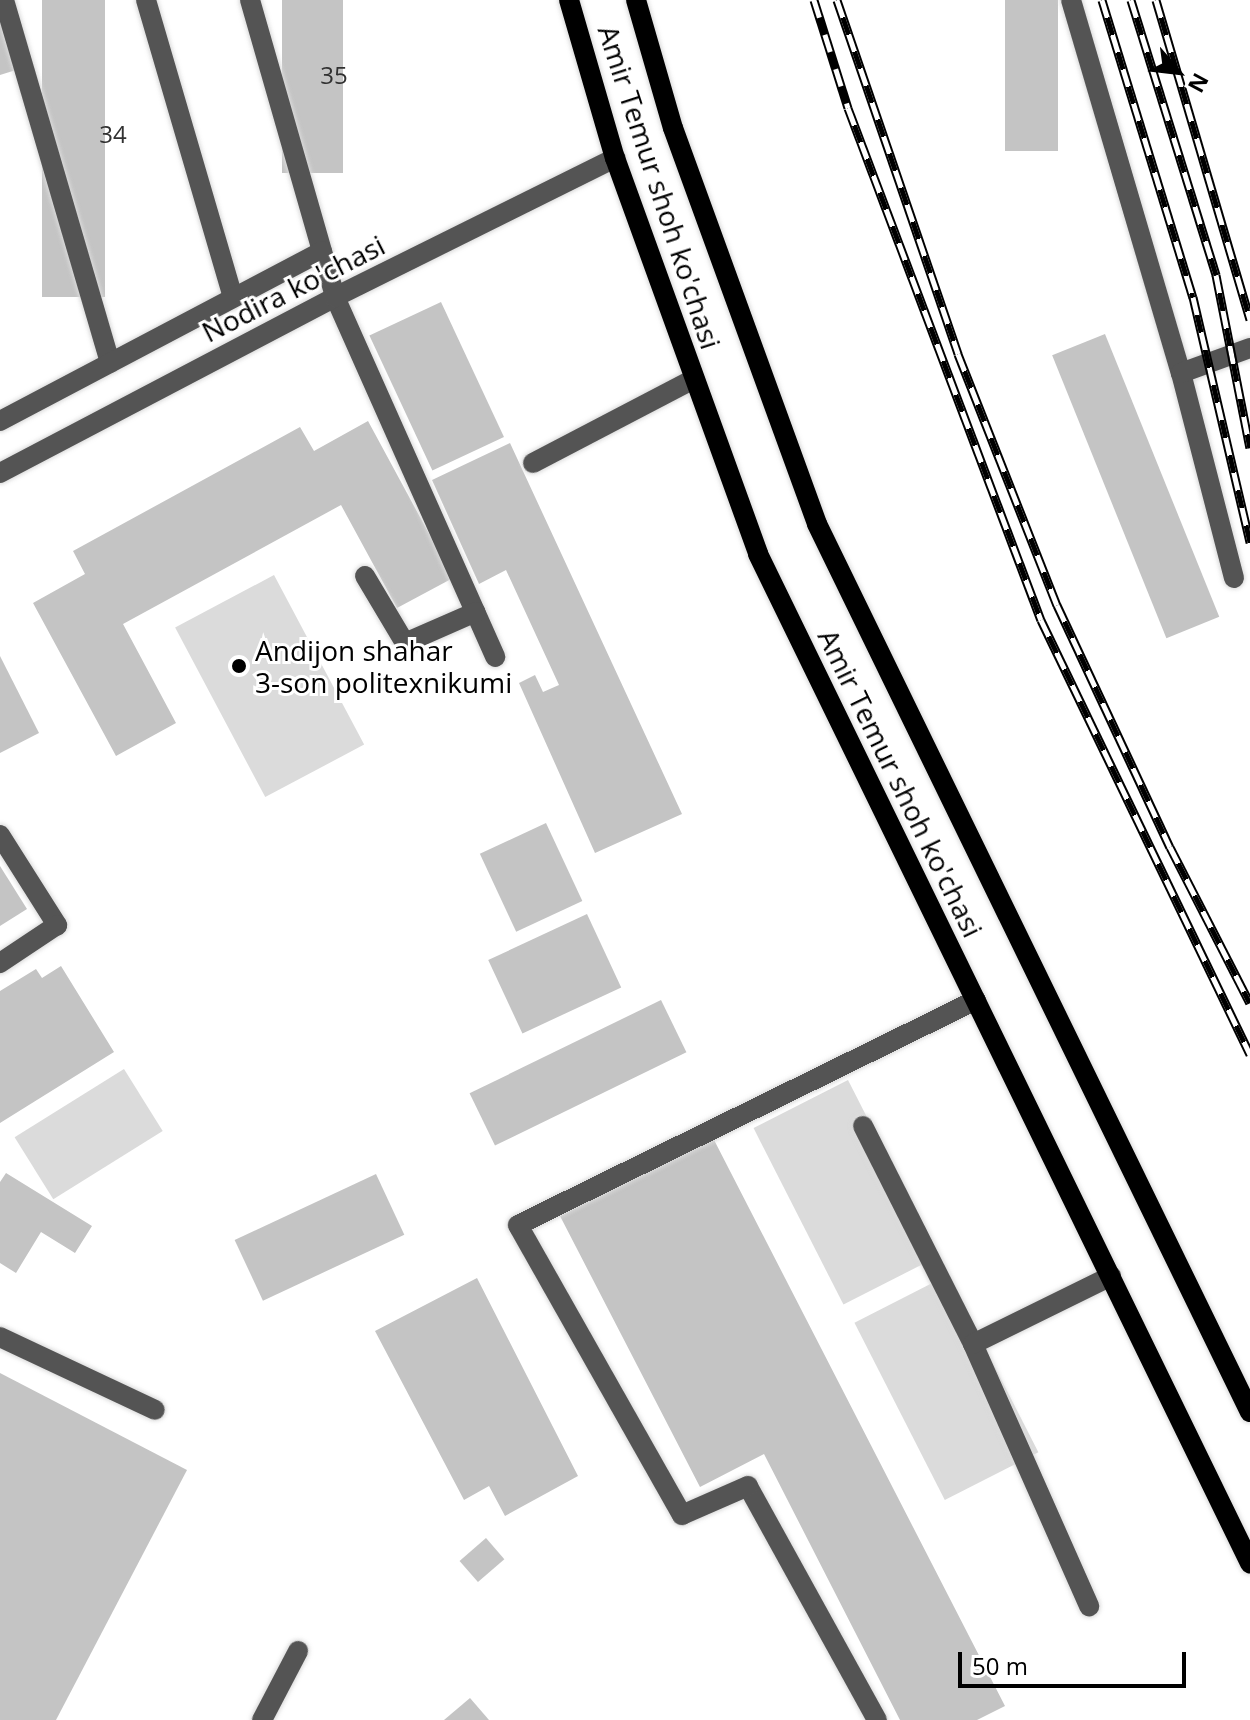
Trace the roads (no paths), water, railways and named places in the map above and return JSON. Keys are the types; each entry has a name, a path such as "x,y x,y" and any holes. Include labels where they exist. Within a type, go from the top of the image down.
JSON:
{"main road":[{"name":"Amir Temur shoh ko'chasi","path":"569,0 615,158 758,554 1250,1563"},
{"name":"Amir Temur shoh ko'chasi","path":"636,0 673,128 817,524 1250,1412"}],"street":[{"path":"4,0 110,363"},
{"path":"146,0 233,298"},
{"path":"250,0 335,297 495,657"},
{"path":"1071,0 1181,373 1234,578"},
{"name":"Nodira ko'chasi","path":"0,473 335,297 615,158"},
{"path":"0,421 322,251"},
{"path":"1181,373 1250,348"},
{"path":"533,463 694,379"},
{"path":"365,576 405,643 476,612"},
{"path":"0,835 57,925 0,963"},
{"path":"877,1720 748,1486 682,1515 518,1225 976,1000"},
{"path":"863,1126 973,1344 1089,1606"},
{"path":"973,1344 1111,1276"},
{"path":"0,1337 155,1410"},
{"path":"262,1720 298,1651"}],"railway":[{"path":"814,0 848,108 1041,620 1250,1054"},
{"path":"837,0 958,354 1057,605 1170,847 1250,1003"},
{"path":"1102,0 1193,297 1250,542"},
{"path":"1131,0 1216,275 1250,448"},
{"path":"1156,0 1250,319"}],"place":[{"name":"Andijon shahar 3-son politexnikumi","path":"239,666"}]}
